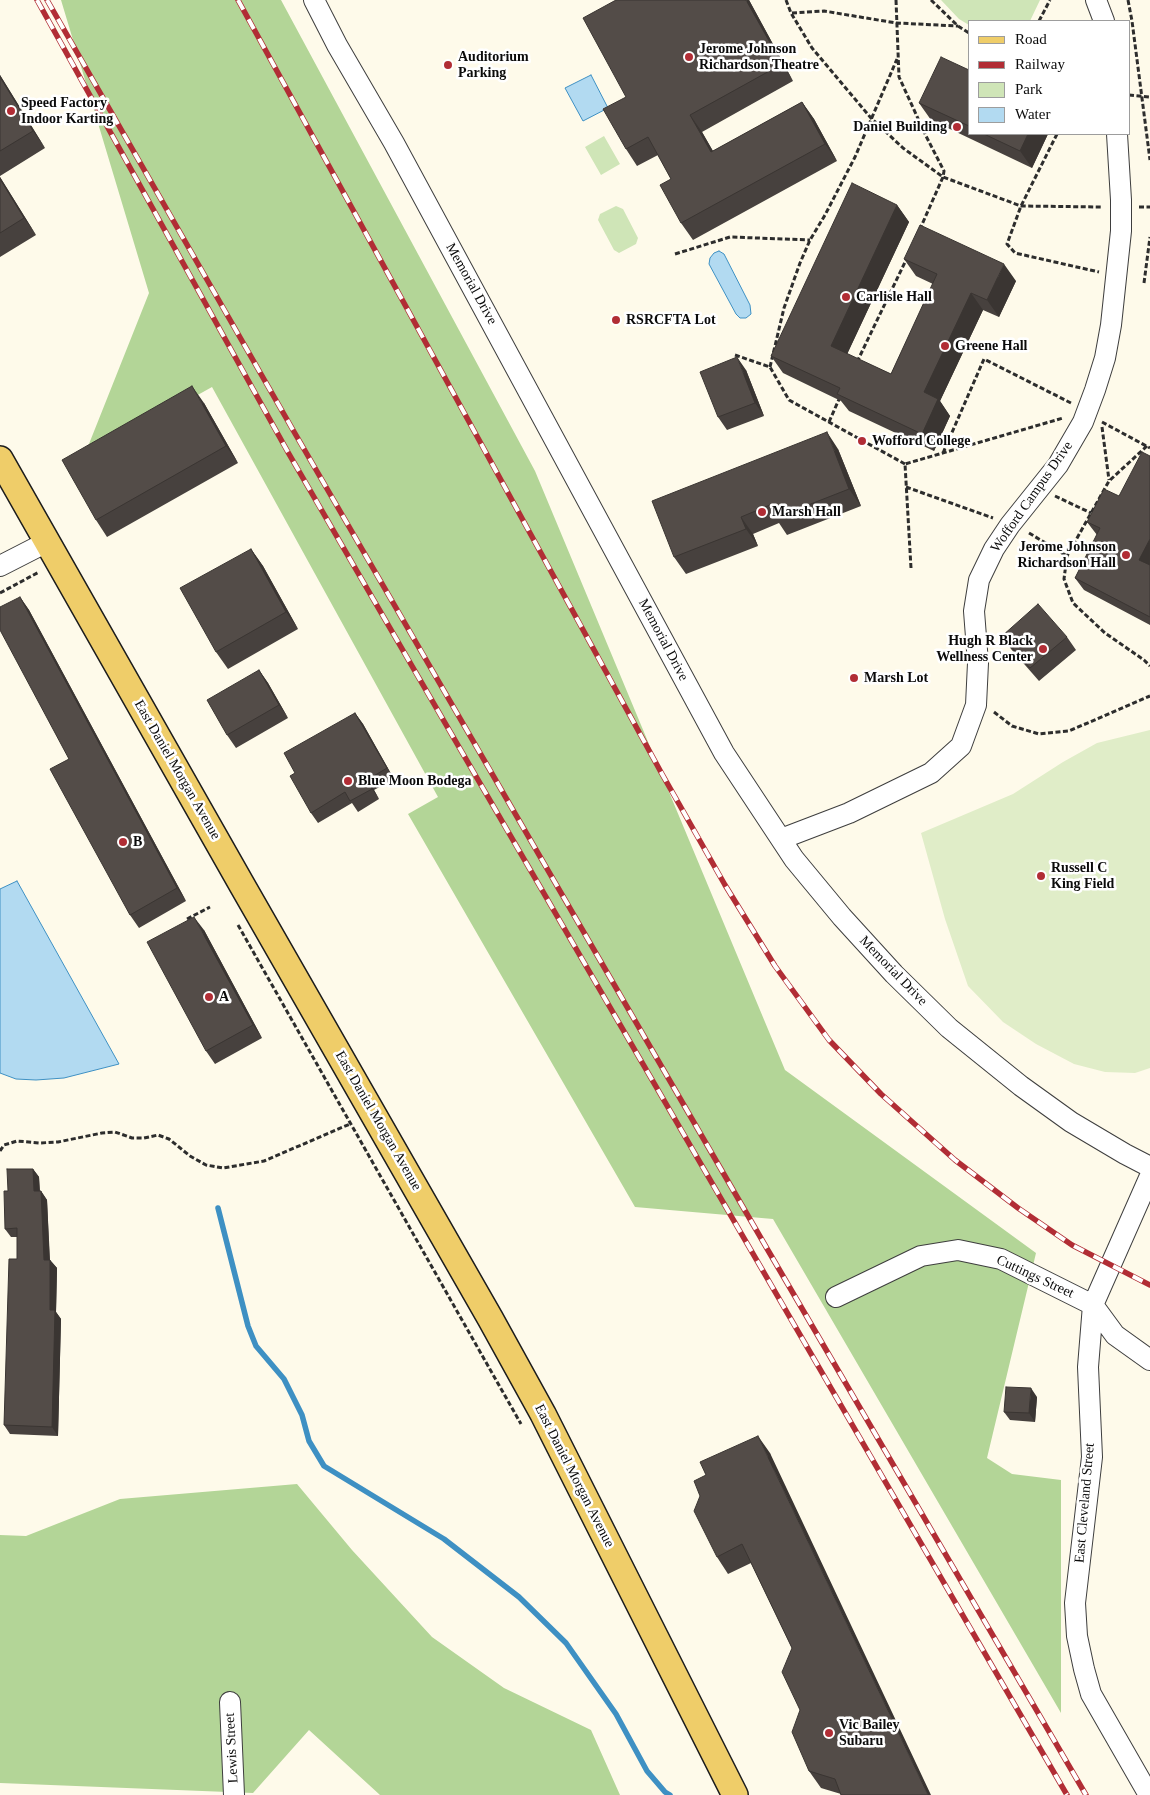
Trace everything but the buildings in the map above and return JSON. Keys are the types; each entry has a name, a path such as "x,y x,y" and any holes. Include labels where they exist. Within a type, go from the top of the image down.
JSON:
{"main road":[{"name":"East Daniel Morgan Avenue","path":"0,459 534,1396 735,1795"}],"street":[{"name":"Memorial Drive","path":"314,0 427,203 724,753 794,859 842,917 894,974 949,1028 1021,1086 1071,1122 1150,1167"},
{"path":"1096,0 1104,20"},
{"name":"Wofford Campus Drive","path":"781,839 849,813 931,773 961,746 976,706 978,663 974,611 980,580 994,549 1010,525 1058,465 1083,422 1105,358 1129,207 1117,135"},
{"path":"0,566 48,542"},
{"name":"East Cleveland Street","path":"1149,1795 1091,1694 1077,1636 1075,1603 1092,1457 1088,1367 1093,1305 1150,1176"},
{"name":"Cuttings Street","path":"836,1297 921,1256 958,1250 1001,1259 1093,1305"},
{"path":"1093,1305 1115,1335 1150,1360"},
{"name":"Lewis Street","path":"230,1702 234,1795"}],"path":[{"path":"786,0 812,48 871,118 904,148 943,177 1021,206 1150,207"},
{"path":"896,0 899,77 944,171 920,230"},
{"path":"930,0 958,26 968,32"},
{"path":"1040,20 1050,0"},
{"path":"1128,0 1143,97 1150,160"},
{"path":"792,13 824,11 896,23 958,26"},
{"path":"770,367 784,308 800,263 810,240 855,157 898,56"},
{"path":"1130,96 1150,97"},
{"path":"1056,135 1021,206 1008,244 1015,253 1117,276"},
{"path":"675,254 730,237 810,240"},
{"path":"1144,283 1150,237"},
{"path":"854,369 908,256"},
{"path":"735,355 770,367 789,400 905,464 1087,411"},
{"path":"943,453 984,360 1087,411"},
{"path":"828,422 841,396"},
{"path":"1109,481 1101,421 1149,447 1109,481 1067,556 1064,580 1072,603 1105,634 1150,666"},
{"path":"905,464 911,568"},
{"path":"906,487 1025,530 1067,556"},
{"path":"1054,495 1091,513"},
{"path":"0,593 39,572"},
{"path":"993,712 1012,726 1039,734 1069,731 1150,696"},
{"path":"187,919 210,907"},
{"path":"316,1066 522,1424"},
{"path":"0,1151 4,1145 17,1141 58,1142 115,1132 132,1138 158,1135 169,1139 190,1156 206,1165 223,1168 264,1161 350,1124"}],"green space":[{"path":"61,0 281,0 535,471 785,1070 1036,1253 987,1458 1012,1474 1061,1480 1061,1713 773,1219 635,1207 408,814 438,797 212,387 83,459 149,293"},
{"path":"941,0 1040,0 1030,20 968,20 968,24 959,19"},
{"path":"604,136 620,164 601,175 585,147"},
{"path":"616,206 623,209 638,238 636,244 619,253 614,250 598,220 600,214"},
{"name":"Russell C King Field","path":"1150,730 1150,1068 1135,1073 1105,1072 1074,1064 1036,1044 1003,1022 968,986 945,919 921,833 1013,794 1097,743"},
{"path":"297,1484 352,1550 432,1637 504,1688 591,1730 620,1795 380,1795 309,1730 253,1793 0,1783 0,1535 26,1536 120,1499"}],"water":[{"path":"591,75 608,108 583,121 565,88"},
{"path":"719,251 724,254 750,305 751,314 746,318 740,318 736,314 709,264 710,258"},
{"path":"17,881 119,1064 64,1078 16,1079 0,1073 0,889"}],"waterway":[{"path":"218,1208 248,1326 256,1346 284,1379 302,1415 309,1441 324,1466 444,1539 519,1597 566,1643 616,1714 647,1771 665,1792 670,1795"}],"railway":[{"path":"37,0 289,454 1067,1795"},
{"path":"47,0 293,430 1086,1795"},
{"path":"238,0 662,774 725,885 775,966 829,1040 881,1094 955,1160 1018,1208 1072,1245 1150,1285"}],"place":[{"name":"Jerome Johnson Richardson Theatre","path":"689,57"},
{"name":"Auditorium Parking","path":"448,65"},
{"name":"Speed Factory Indoor Karting","path":"11,111"},
{"name":"Daniel Building","path":"957,127"},
{"name":"Carlisle Hall","path":"846,297"},
{"name":"RSRCFTA Lot","path":"616,320"},
{"name":"Greene Hall","path":"945,346"},
{"name":"Wofford College","path":"862,441"},
{"name":"Marsh Hall","path":"762,512"},
{"name":"Jerome Johnson Richardson Hall","path":"1126,555"},
{"name":"Hugh R Black Wellness Center","path":"1043,649"},
{"name":"Marsh Lot","path":"854,678"},
{"name":"Blue Moon Bodega","path":"348,781"},
{"name":"B","path":"123,842"},
{"name":"Russell C King Field","path":"1041,876"},
{"name":"A","path":"209,997"},
{"name":"Vic Bailey Subaru","path":"829,1733"}]}
